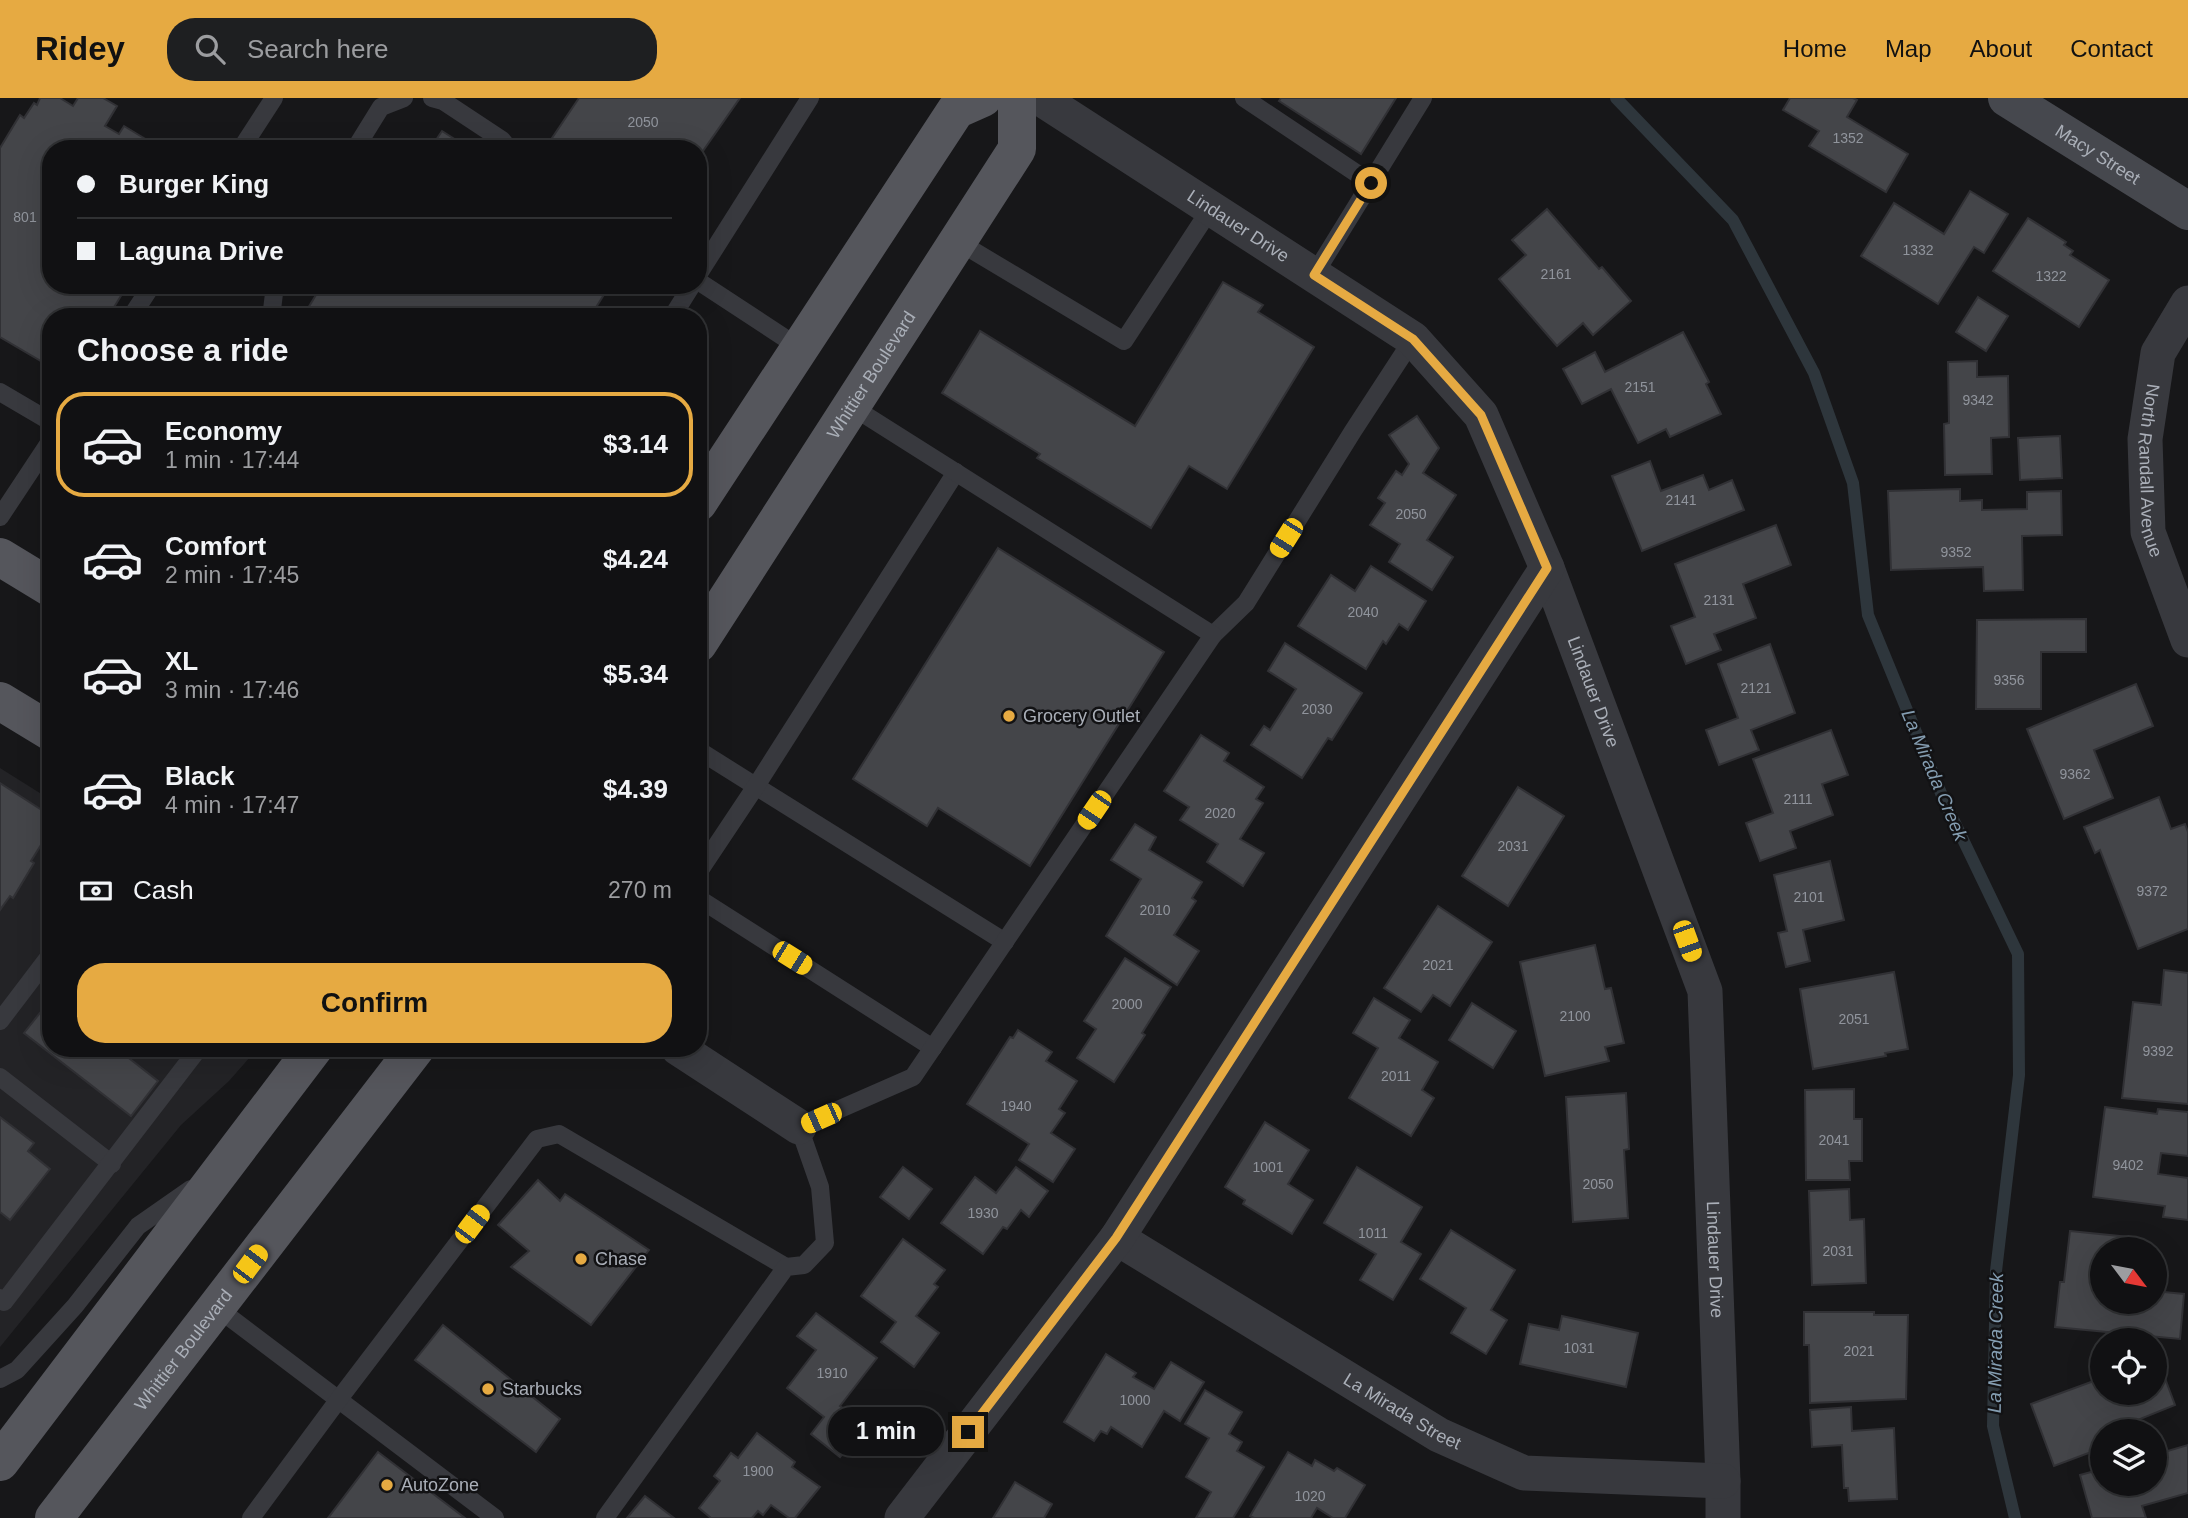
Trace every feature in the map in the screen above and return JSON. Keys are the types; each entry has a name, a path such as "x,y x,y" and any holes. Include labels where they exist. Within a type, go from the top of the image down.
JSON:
{"main road":[{"path":"707,489 956,110 983,98"},
{"name":"Whittier Boulevard","path":"707,629 1017,149 1017,98"},
{"path":"0,557 42,583"},
{"path":"0,701 42,727"},
{"path":"0,1462 307,1057"},
{"name":"Whittier Boulevard","path":"54,1518 408,1057"}],"street":[{"name":"Lindauer Drive","path":"1040,98 1413,339 1481,415 1547,568 1706,991 1723,1518"},
{"name":"Macy Street","path":"2007,98 2188,211"},
{"name":"North Randall Avenue","path":"2188,303 2158,353 2146,439 2148,532 2188,640"},
{"path":"902,1518 1116,1238 1547,568"},
{"path":"692,1057 799,1128"},
{"name":"La Mirada Street","path":"1116,1238 1439,1435 1524,1473 1723,1481"}],"lane":[{"path":"247,140 274,98"},
{"path":"361,140 381,107 404,98"},
{"path":"432,98 443,101 502,140"},
{"path":"707,261 810,98"},
{"path":"1244,98 1371,183"},
{"path":"1314,275 1423,98"},
{"path":"957,241 1124,341 1211,208"},
{"path":"707,287 800,348"},
{"path":"251,1518 338,1399 537,1139 559,1134 786,1267 804,1265 825,1243 820,1187 799,1128 913,1077 1213,635 1246,603 1413,339"},
{"path":"0,392 42,417"},
{"path":"851,406 1213,635"},
{"path":"0,517 42,454"},
{"path":"707,860 956,472"},
{"path":"707,756 1005,942"},
{"path":"707,904 933,1048"},
{"path":"0,1021 42,966"},
{"path":"0,1298 4,1302 192,1057"},
{"path":"0,1077 112,1164"},
{"path":"0,1379 17,1370 75,1306 138,1226 226,1165"},
{"path":"605,1518 786,1267"},
{"path":"216,1307 495,1518"}],"shaded area":[{"path":"0,768 42,794 42,1057 250,1057 229,1081 181,1125 0,1347"}],"building":[{"path":"40,98 60,98 73,106 78,98 103,98 117,106 105,126 119,134 124,126 147,140 42,140 42,294 122,294 114,308 42,308 42,362 0,337 0,148 20,115 24,118 34,103 37,105"},
{"path":"579,98 740,98 707,145 707,140 551,140"},
{"path":"1281,98 1396,98 1361,154 1279,101"},
{"path":"1790,98 1857,100 1847,117 1908,154 1886,192 1809,146 1819,131 1783,110"},
{"path":"442,131 456,140 436,140"},
{"path":"1970,191 2008,214 1984,253 1974,247 1938,304 1861,256 1894,203 1944,234"},
{"path":"1547,209 1631,301 1593,335 1583,323 1557,346 1499,279 1526,255 1512,240"},
{"path":"2028,218 2066,242 2064,245 2073,251 2070,255 2109,280 2079,327 1993,271"},
{"path":"1223,282 1263,305 1258,312 1314,347 1227,489 1189,466 1151,528 1037,458 1040,454 942,393 980,331 1135,426"},
{"path":"317,294 604,294 596,308 308,308"},
{"path":"1978,297 2008,316 1986,351 1956,332"},
{"path":"1683,332 1709,382 1706,384 1721,414 1670,437 1666,429 1638,443 1611,389 1582,404 1563,369 1595,352 1605,372"},
{"path":"1977,361 1977,377 2008,376 2009,437 1991,438 1992,474 1945,475 1944,424 1949,423 1948,362"},
{"path":"1417,416 1439,448 1423,473 1456,495 1427,540 1453,557 1432,590 1389,562 1400,544 1370,525 1385,503 1378,498 1396,471 1402,475 1409,464 1389,435"},
{"path":"2060,436 2062,478 2020,480 2018,438"},
{"path":"1650,461 1661,491 1703,475 1709,490 1732,480 1744,510 1642,551 1612,476"},
{"path":"1960,489 1960,501 1982,500 1982,510 2027,509 2027,492 2061,491 2062,535 2022,536 2023,590 1984,591 1983,567 1891,570 1888,491"},
{"path":"1776,525 1791,565 1743,584 1756,618 1714,634 1721,650 1686,664 1671,626 1695,617 1675,564"},
{"name":"Grocery Outlet","path":"998,548 1164,652 1030,866 938,808 927,826 853,779"},
{"path":"1371,566 1426,601 1408,630 1399,624 1386,644 1383,641 1366,669 1298,626 1331,575 1355,591"},
{"path":"2086,619 2086,652 2041,652 2041,709 1976,709 1977,620"},
{"path":"1285,643 1362,693 1332,740 1328,738 1302,778 1251,745 1264,726 1270,730 1296,689 1268,671"},
{"path":"1770,644 1795,713 1751,730 1759,750 1719,765 1706,730 1738,718 1718,664"},
{"path":"2136,684 2153,726 2094,750 2113,798 2064,819 2027,729"},
{"path":"1831,730 1848,775 1822,784 1833,815 1790,831 1796,848 1760,861 1746,823 1773,813 1753,759"},
{"path":"1201,735 1229,753 1224,761 1264,787 1256,799 1263,803 1240,839 1264,853 1243,886 1207,862 1218,844 1180,820 1189,807 1164,791"},
{"path":"0,783 42,810 42,843 31,861 34,863 13,898 10,896 0,910"},
{"path":"1518,787 1564,816 1508,906 1462,876"},
{"path":"2159,797 2171,829 2185,824 2188,832 2188,929 2138,949 2100,850 2095,853 2084,827"},
{"path":"1135,824 1156,837 1149,850 1202,882 1192,898 1196,901 1174,935 1199,951 1177,985 1106,936 1141,879 1111,860"},
{"path":"1830,861 1844,920 1803,930 1810,961 1786,967 1778,933 1787,931 1774,875"},
{"path":"1438,906 1492,942 1450,1006 1433,995 1421,1012 1384,988"},
{"path":"1595,945 1605,989 1611,988 1624,1043 1605,1047 1609,1061 1545,1076 1520,962"},
{"path":"1125,958 1171,987 1142,1033 1145,1035 1114,1082 1077,1058 1096,1029 1084,1021"},
{"path":"2164,970 2188,973 2188,1104 2122,1098 2133,1002 2161,1005"},
{"path":"1894,972 1908,1049 1885,1053 1886,1056 1813,1069 1800,989"},
{"path":"1374,998 1410,1020 1399,1038 1438,1062 1422,1090 1434,1098 1411,1136 1349,1098 1378,1048 1353,1033"},
{"path":"1472,1003 1516,1031 1493,1068 1449,1040"},
{"path":"42,1010 42,1047 24,1033"},
{"path":"1018,1030 1052,1052 1046,1061 1077,1081 1059,1109 1065,1113 1051,1133 1075,1149 1053,1182 1019,1160 1029,1144 967,1104 1010,1037 1013,1038"},
{"path":"55,1057 127,1057 158,1081 131,1116"},
{"path":"1854,1089 1854,1119 1862,1119 1862,1161 1849,1161 1850,1180 1806,1180 1805,1090"},
{"path":"1626,1093 1629,1149 1624,1150 1628,1218 1573,1222 1566,1097"},
{"path":"2105,1107 2157,1114 2158,1109 2188,1112 2188,1156 2161,1153 2158,1174 2188,1178 2188,1220 2163,1217 2165,1206 2093,1197"},
{"path":"0,1117 34,1143 28,1151 50,1169 10,1220 0,1212"},
{"path":"1265,1122 1309,1150 1288,1184 1313,1200 1292,1234 1243,1204 1245,1200 1225,1187"},
{"path":"903,1167 932,1189 909,1219 880,1197"},
{"path":"1016,1167 1048,1191 1029,1217 1021,1210 1007,1229 1003,1227 983,1254 941,1223 975,1177 996,1193"},
{"path":"1357,1167 1422,1207 1401,1242 1421,1254 1393,1300 1360,1280 1376,1254 1324,1223"},
{"name":"Chase","path":"538,1180 560,1201 565,1194 649,1250 591,1325 511,1267 529,1251 498,1225"},
{"path":"1849,1189 1850,1220 1864,1219 1866,1283 1812,1285 1809,1191"},
{"path":"1451,1230 1515,1270 1491,1310 1507,1320 1486,1354 1451,1333 1466,1308 1420,1279"},
{"path":"2070,1231 2129,1237 2090,1237 2090,1314 2167,1314 2167,1292 2184,1294 2180,1339 2167,1338 2167,1328 2090,1328 2090,1330 2055,1327 2060,1282 2064,1282"},
{"path":"903,1239 945,1270 934,1284 938,1287 916,1316 939,1333 914,1367 881,1342 896,1322 861,1296"},
{"path":"1804,1312 1908,1315 1906,1399 1810,1403 1809,1345 1804,1345"},
{"path":"816,1313 877,1358 840,1406 865,1425 840,1457 811,1434 824,1417 787,1388 816,1350 797,1336"},
{"path":"1562,1316 1638,1333 1626,1387 1520,1364 1529,1324 1559,1330"},
{"name":"Starbucks","path":"443,1325 560,1419 536,1452 415,1360"},
{"path":"1106,1354 1136,1373 1133,1377 1154,1389 1171,1362 1204,1382 1180,1421 1164,1411 1142,1447 1111,1427 1107,1434 1101,1431 1094,1441 1064,1422"},
{"path":"2090,1382 2090,1405 2167,1405 2167,1384 2175,1405 2140,1419 2090,1419 2090,1452 2054,1466 2031,1404"},
{"path":"1205,1390 1242,1412 1229,1434 1242,1442 1237,1451 1264,1467 1233,1518 1196,1518 1211,1492 1186,1477 1209,1438 1185,1424"},
{"path":"1851,1407 1852,1431 1894,1428 1897,1499 1849,1501 1848,1488 1844,1488 1842,1445 1812,1447 1810,1410"},
{"path":"757,1433 795,1462 792,1467 820,1487 795,1518 789,1518 771,1505 763,1515 758,1511 752,1518 711,1518 699,1508 720,1481 714,1476 731,1453 738,1458"},
{"path":"2188,1445 2188,1493 2142,1506 2146,1518 2092,1518 2080,1475 2090,1472 2090,1496 2167,1496 2167,1451"},
{"name":"AutoZone","path":"378,1452 465,1518 328,1518"},
{"path":"1288,1452 1312,1466 1315,1460 1334,1471 1337,1468 1365,1485 1345,1518 1333,1518 1317,1508 1311,1518 1250,1516"},
{"path":"1015,1482 1052,1504 1044,1518 993,1518"},
{"path":"645,1496 674,1518 627,1518"}],"waterway":[{"name":"La Mirada Creek","path":"1616,98 1733,220 1814,373 1853,483 1868,615 1943,798 2018,954 2019,1075 1996,1271 1993,1426 2015,1518"}],"place":[{"name":"Grocery Outlet","path":"1009,716"},
{"name":"Chase","path":"581,1259"},
{"name":"Starbucks","path":"488,1389"},
{"name":"AutoZone","path":"387,1485"}],"route":[{"path":"968,1432 1116,1238 1547,568 1481,415 1413,339 1314,275 1371,183"}]}
